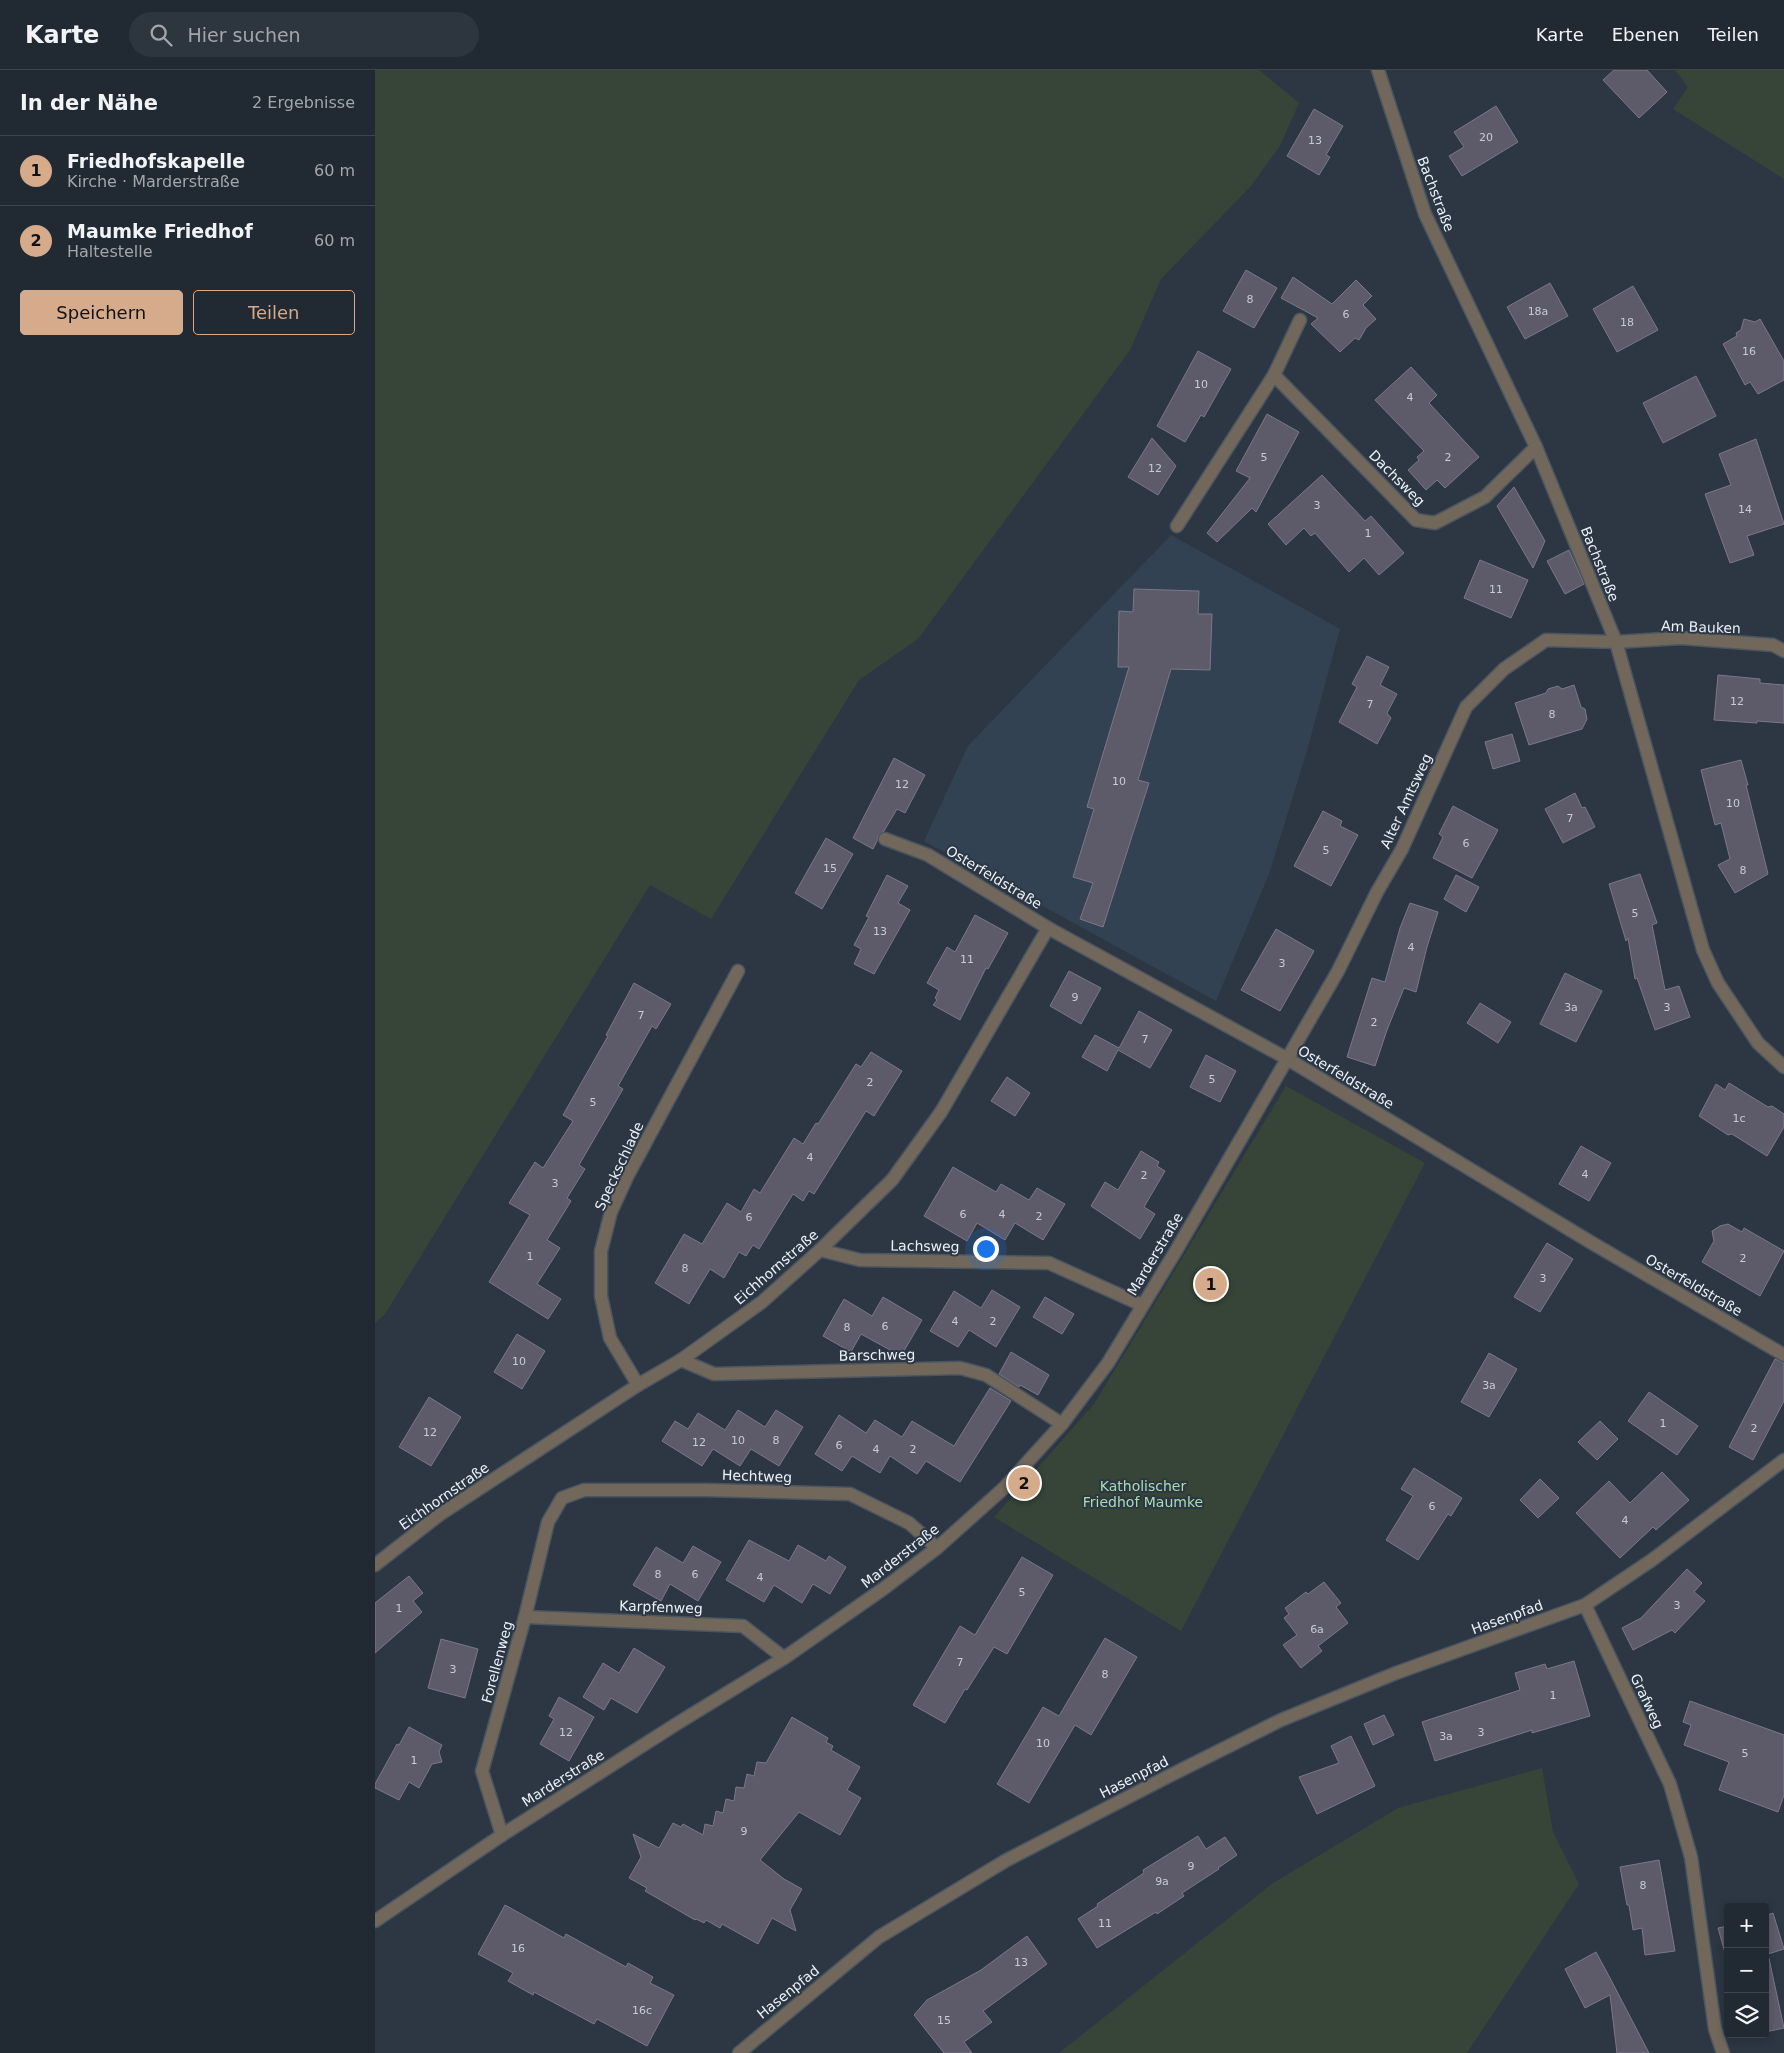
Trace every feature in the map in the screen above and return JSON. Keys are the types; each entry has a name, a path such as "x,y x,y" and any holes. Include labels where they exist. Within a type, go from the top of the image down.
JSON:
{"street":[{"name":"Bachstraße","path":"1378,70 1425,214 1536,447 1616,642 1703,950 1719,983 1758,1043 1784,1067"},
{"path":"1177,526 1274,375 1300,320"},
{"name":"Dachsweg","path":"1274,375 1416,520 1435,523 1485,497 1536,447"},
{"name":"Am Bauken","path":"1616,642 1681,638 1773,646 1784,651"},
{"name":"Alter Amtsweg","path":"1286,1058 1337,971 1377,892 1402,849 1466,707 1503,669 1546,640 1616,642"},
{"name":"Osterfeldstraße","path":"885,839 928,855 1048,928 1286,1058 1592,1243 1784,1355"},
{"name":"Eichhornstraße","path":"375,1565 439,1515 638,1385 681,1360 762,1302 820,1250 891,1180 941,1112 1048,928"},
{"name":"Speckschlade","path":"638,1385 610,1338 601,1296 601,1251 611,1212 627,1177 738,971"},
{"name":"Marderstraße","path":"375,1921 502,1835 784,1658 883,1590 937,1548 1004,1488 1062,1424 1108,1363 1177,1249 1286,1058"},
{"name":"Lachsweg","path":"820,1250 860,1260 1049,1263 1142,1305"},
{"name":"Barschweg","path":"681,1360 714,1374 960,1368 986,1375 1062,1424"},
{"path":"1585,1605 1652,1560 1784,1460"},
{"name":"Hechtweg","path":"562,1498 584,1490 706,1490 850,1494 909,1523 937,1548"},
{"name":"Forellenweg","path":"502,1835 482,1771 525,1617 548,1522 562,1498"},
{"name":"Hasenpfad","path":"739,2053 879,1937 1005,1861 1281,1720 1396,1673 1585,1605"},
{"name":"Grafweg","path":"1585,1605 1670,1784 1691,1857 1715,2029 1723,2053"},
{"name":"Karpfenweg","path":"525,1617 743,1626 784,1658"}],"shaded area":[{"path":"1171,535 1340,629 1306,754 1269,874 1216,1001 924,841 968,746"}],"green space":[{"path":"375,70 1259,70 1299,103 1280,146 1251,186 1161,279 1130,350 918,639 859,680 711,919 650,885 385,1314 375,1323"},
{"path":"1675,70 1784,70 1784,179 1673,109 1688,87"},
{"name":"Katholischer Friedhof Maumke","path":"1286,1086 1425,1163 1181,1631 994,1517 1094,1404"},
{"path":"1542,1768 1553,1832 1579,1884 1467,2053 1059,2053 1273,1883 1398,1808"}],"building":[{"path":"1614,70 1647,70 1667,92 1639,118 1603,80"},
{"path":"1496,106 1518,142 1462,176 1449,156 1464,147 1454,132"},
{"path":"1314,109 1343,126 1326,155 1330,157 1319,175 1287,156"},
{"path":"1246,270 1277,288 1254,328 1223,311"},
{"path":"1293,277 1332,304 1356,280 1372,296 1363,305 1376,319 1366,328 1359,340 1355,338 1340,352 1311,324 1318,318 1281,298"},
{"path":"1550,283 1568,316 1525,339 1507,307"},
{"path":"1633,286 1658,330 1617,352 1593,309"},
{"path":"1744,319 1755,322 1760,319 1784,361 1784,380 1758,394 1750,382 1745,385 1723,344 1737,336 1736,333 1741,330"},
{"path":"1198,351 1231,369 1204,417 1201,415 1185,442 1157,426"},
{"path":"1411,367 1437,395 1429,403 1479,457 1445,488 1437,480 1426,490 1408,470 1419,460 1417,457 1424,451 1375,400"},
{"path":"1696,376 1716,416 1663,443 1643,403"},
{"path":"1267,414 1299,432 1256,512 1252,508 1217,542 1207,533 1250,478 1236,471"},
{"path":"1152,438 1176,466 1158,495 1128,477"},
{"path":"1756,439 1784,524 1747,536 1754,555 1730,563 1705,494 1731,485 1719,454"},
{"path":"1322,475 1365,521 1371,516 1404,553 1379,575 1364,558 1349,572 1315,533 1311,536 1304,528 1286,545 1268,524"},
{"path":"1514,487 1545,541 1533,568 1497,506"},
{"path":"1569,550 1584,584 1565,594 1547,561"},
{"path":"1480,560 1528,580 1511,618 1464,598"},
{"path":"1134,589 1199,591 1198,614 1212,614 1210,670 1171,669 1138,780 1149,783 1103,927 1080,919 1093,883 1073,877 1094,809 1087,807 1129,667 1118,667 1119,611 1133,612"},
{"path":"1367,656 1389,667 1380,685 1397,694 1387,713 1391,718 1377,744 1339,722 1357,687 1352,684"},
{"path":"1718,675 1760,679 1760,683 1784,685 1784,723 1714,720"},
{"path":"1574,685 1581,707 1585,709 1587,719 1582,729 1529,745 1515,703 1546,693 1548,689 1558,686 1562,689"},
{"path":"1512,734 1520,761 1493,769 1485,742"},
{"path":"894,758 925,775 905,813 897,809 884,831 878,836 873,849 853,838"},
{"path":"1741,760 1768,874 1735,893 1718,865 1730,859 1721,823 1715,825 1701,770"},
{"path":"1575,793 1582,808 1585,807 1595,827 1563,843 1545,809"},
{"path":"1453,806 1498,830 1472,878 1433,858 1443,837 1439,834"},
{"path":"1323,811 1342,821 1340,826 1358,835 1331,886 1294,866"},
{"path":"826,838 853,854 822,909 795,893"},
{"path":"1640,874 1657,923 1652,925 1665,990 1679,986 1690,1017 1655,1030 1637,978 1635,979 1628,938 1626,941 1609,884"},
{"path":"887,875 908,886 898,903 910,910 874,974 854,964 861,949 854,945 869,917 866,916"},
{"path":"1456,875 1479,887 1466,912 1444,899"},
{"path":"1410,903 1438,912 1416,992 1404,988 1375,1066 1347,1057 1372,978 1385,982 1400,928"},
{"path":"975,915 1008,933 988,969 986,968 960,1020 933,1005 937,1000 935,998 939,990 927,983 947,947 955,952"},
{"path":"1276,929 1314,951 1280,1011 1241,990"},
{"path":"1069,971 1101,988 1081,1024 1050,1006"},
{"path":"1565,973 1602,991 1576,1042 1540,1024"},
{"path":"634,983 671,1004 656,1029 652,1026 618,1086 623,1089 579,1165 585,1169 567,1198 571,1201 547,1240 560,1248 537,1284 561,1299 548,1319 489,1282 530,1215 509,1203 535,1162 543,1168 573,1121 563,1115 608,1036 606,1035"},
{"path":"1480,1003 1511,1022 1498,1043 1467,1023"},
{"path":"1139,1011 1172,1030 1150,1068 1118,1050 1107,1071 1082,1057 1095,1035 1119,1048"},
{"path":"871,1052 902,1071 874,1116 866,1111 814,1194 809,1191 803,1201 793,1194 759,1249 753,1245 746,1256 739,1252 724,1278 710,1269 689,1304 655,1283 684,1234 702,1244 727,1203 741,1212 754,1189 760,1193 794,1138 803,1144 856,1064 861,1067"},
{"path":"1206,1055 1236,1071 1220,1102 1190,1087"},
{"path":"1007,1077 1030,1093 1015,1116 991,1101"},
{"path":"1729,1083 1768,1107 1772,1106 1784,1114 1784,1127 1767,1156 1732,1134 1728,1135 1699,1116 1716,1084 1725,1090"},
{"path":"1581,1146 1611,1163 1589,1201 1559,1184"},
{"path":"1141,1151 1159,1162 1157,1166 1165,1171 1144,1207 1155,1214 1140,1239 1091,1206 1105,1182 1118,1190"},
{"path":"953,1167 996,1192 1001,1184 1029,1200 1037,1188 1065,1204 1043,1240 1015,1223 1005,1240 977,1223 967,1241 924,1216"},
{"path":"1728,1224 1742,1232 1744,1228 1784,1251 1760,1296 1702,1262 1714,1241 1712,1231"},
{"path":"1547,1243 1573,1259 1540,1312 1514,1297"},
{"path":"992,1290 1020,1307 996,1347 969,1330 958,1347 930,1331 954,1291 981,1308"},
{"path":"883,1297 922,1320 901,1356 861,1334 851,1352 823,1336 844,1299 872,1316"},
{"path":"1045,1297 1074,1314 1062,1334 1033,1317"},
{"path":"517,1334 545,1351 522,1389 494,1372"},
{"path":"1011,1352 1049,1375 1038,1395 1020,1385 1019,1387 999,1374"},
{"path":"1489,1353 1517,1369 1489,1417 1461,1402"},
{"path":"1775,1359 1784,1363 1784,1401 1753,1460 1729,1447"},
{"path":"990,1388 1011,1401 960,1482 926,1461 917,1474 890,1456 880,1473 852,1456 842,1471 815,1454 839,1415 866,1433 875,1420 902,1437 912,1421 954,1446"},
{"path":"1649,1392 1698,1426 1677,1455 1628,1421"},
{"path":"429,1397 461,1417 431,1466 399,1447"},
{"path":"738,1410 765,1427 776,1410 803,1427 779,1466 751,1449 740,1466 713,1449 702,1466 662,1441 675,1421 688,1429 698,1413 725,1430"},
{"path":"1600,1421 1618,1439 1597,1460 1578,1442"},
{"path":"1414,1468 1462,1498 1451,1516 1448,1514 1418,1560 1386,1540 1413,1496 1401,1489"},
{"path":"1662,1472 1689,1500 1656,1530 1653,1527 1620,1558 1576,1513 1609,1481 1630,1503"},
{"path":"1540,1479 1559,1498 1538,1518 1520,1500"},
{"path":"749,1540 789,1561 798,1545 826,1561 829,1556 846,1567 830,1594 813,1584 802,1603 774,1585 764,1602 726,1580"},
{"path":"693,1546 721,1562 698,1601 670,1584 661,1601 633,1585 656,1547 683,1563"},
{"path":"1022,1557 1053,1575 1007,1654 994,1647 967,1690 965,1689 945,1723 913,1705 960,1626 975,1635"},
{"path":"1687,1569 1702,1583 1694,1592 1705,1601 1675,1633 1672,1630 1633,1650 1622,1628 1641,1618"},
{"path":"409,1576 423,1593 413,1601 422,1612 375,1653 375,1603"},
{"path":"1324,1582 1341,1603 1336,1607 1348,1623 1318,1646 1322,1651 1301,1668 1283,1645 1297,1635 1284,1618 1289,1614 1285,1608 1306,1592 1308,1594"},
{"path":"1105,1638 1137,1657 1091,1735 1075,1725 1029,1803 997,1784 1043,1707 1059,1716"},
{"path":"441,1639 478,1649 465,1698 428,1688"},
{"path":"634,1648 665,1667 637,1713 611,1698 604,1710 583,1697 603,1663 619,1673"},
{"path":"1574,1661 1590,1716 1532,1733 1532,1730 1435,1761 1422,1722 1520,1690 1515,1673 1545,1664 1547,1669"},
{"path":"559,1697 594,1717 569,1761 540,1744 554,1719 549,1716"},
{"path":"1690,1701 1784,1735 1784,1795 1778,1812 1719,1790 1729,1762 1684,1745 1691,1725 1683,1722"},
{"path":"1384,1715 1394,1735 1373,1745 1364,1724"},
{"path":"792,1717 828,1738 826,1742 833,1746 831,1750 860,1767 847,1790 861,1798 840,1835 799,1812 760,1860 784,1879 802,1889 790,1910 796,1931 772,1918 758,1944 722,1924 720,1928 706,1920 704,1923 695,1920 645,1891 647,1888 629,1878 641,1857 633,1834 659,1848 673,1823 681,1827 683,1824 703,1835 705,1824 713,1826 716,1811 723,1813 726,1799 734,1801 736,1787 744,1788 747,1774 754,1776 757,1762 766,1763"},
{"path":"409,1727 442,1745 439,1752 442,1762 432,1764 419,1788 409,1782 399,1800 375,1788 375,1784 397,1744 399,1745"},
{"path":"1351,1736 1375,1786 1317,1814 1299,1777 1339,1763 1331,1746"},
{"path":"1198,1836 1206,1849 1225,1837 1237,1855 1182,1893 1184,1896 1157,1914 1156,1912 1097,1948 1078,1919 1144,1873 1143,1870"},
{"path":"1659,1860 1675,1951 1645,1955 1642,1928 1633,1930 1620,1867"},
{"path":"505,1905 564,1938 566,1934 626,1967 628,1963 653,1977 650,1983 674,1995 647,2046 597,2019 594,2024 534,1992 533,1995 508,1981 513,1973 478,1954"},
{"path":"1773,1913 1784,1949 1769,1954 1769,1948 1769,1914"},
{"path":"1724,1927 1724,1949 1718,1928"},
{"path":"1027,1936 1047,1964 983,2011 992,2022 964,2042 972,2053 944,2053 914,2015 927,2000 981,1970"},
{"path":"1596,1952 1649,2053 1617,2053 1610,1995 1585,2008 1565,1969"},
{"path":"1769,1959 1784,2028 1769,2031"}],"place":[{"name":"Friedhofskapelle","path":"1211,1284"},
{"name":"Maumke Friedhof","path":"1024,1483"}]}
